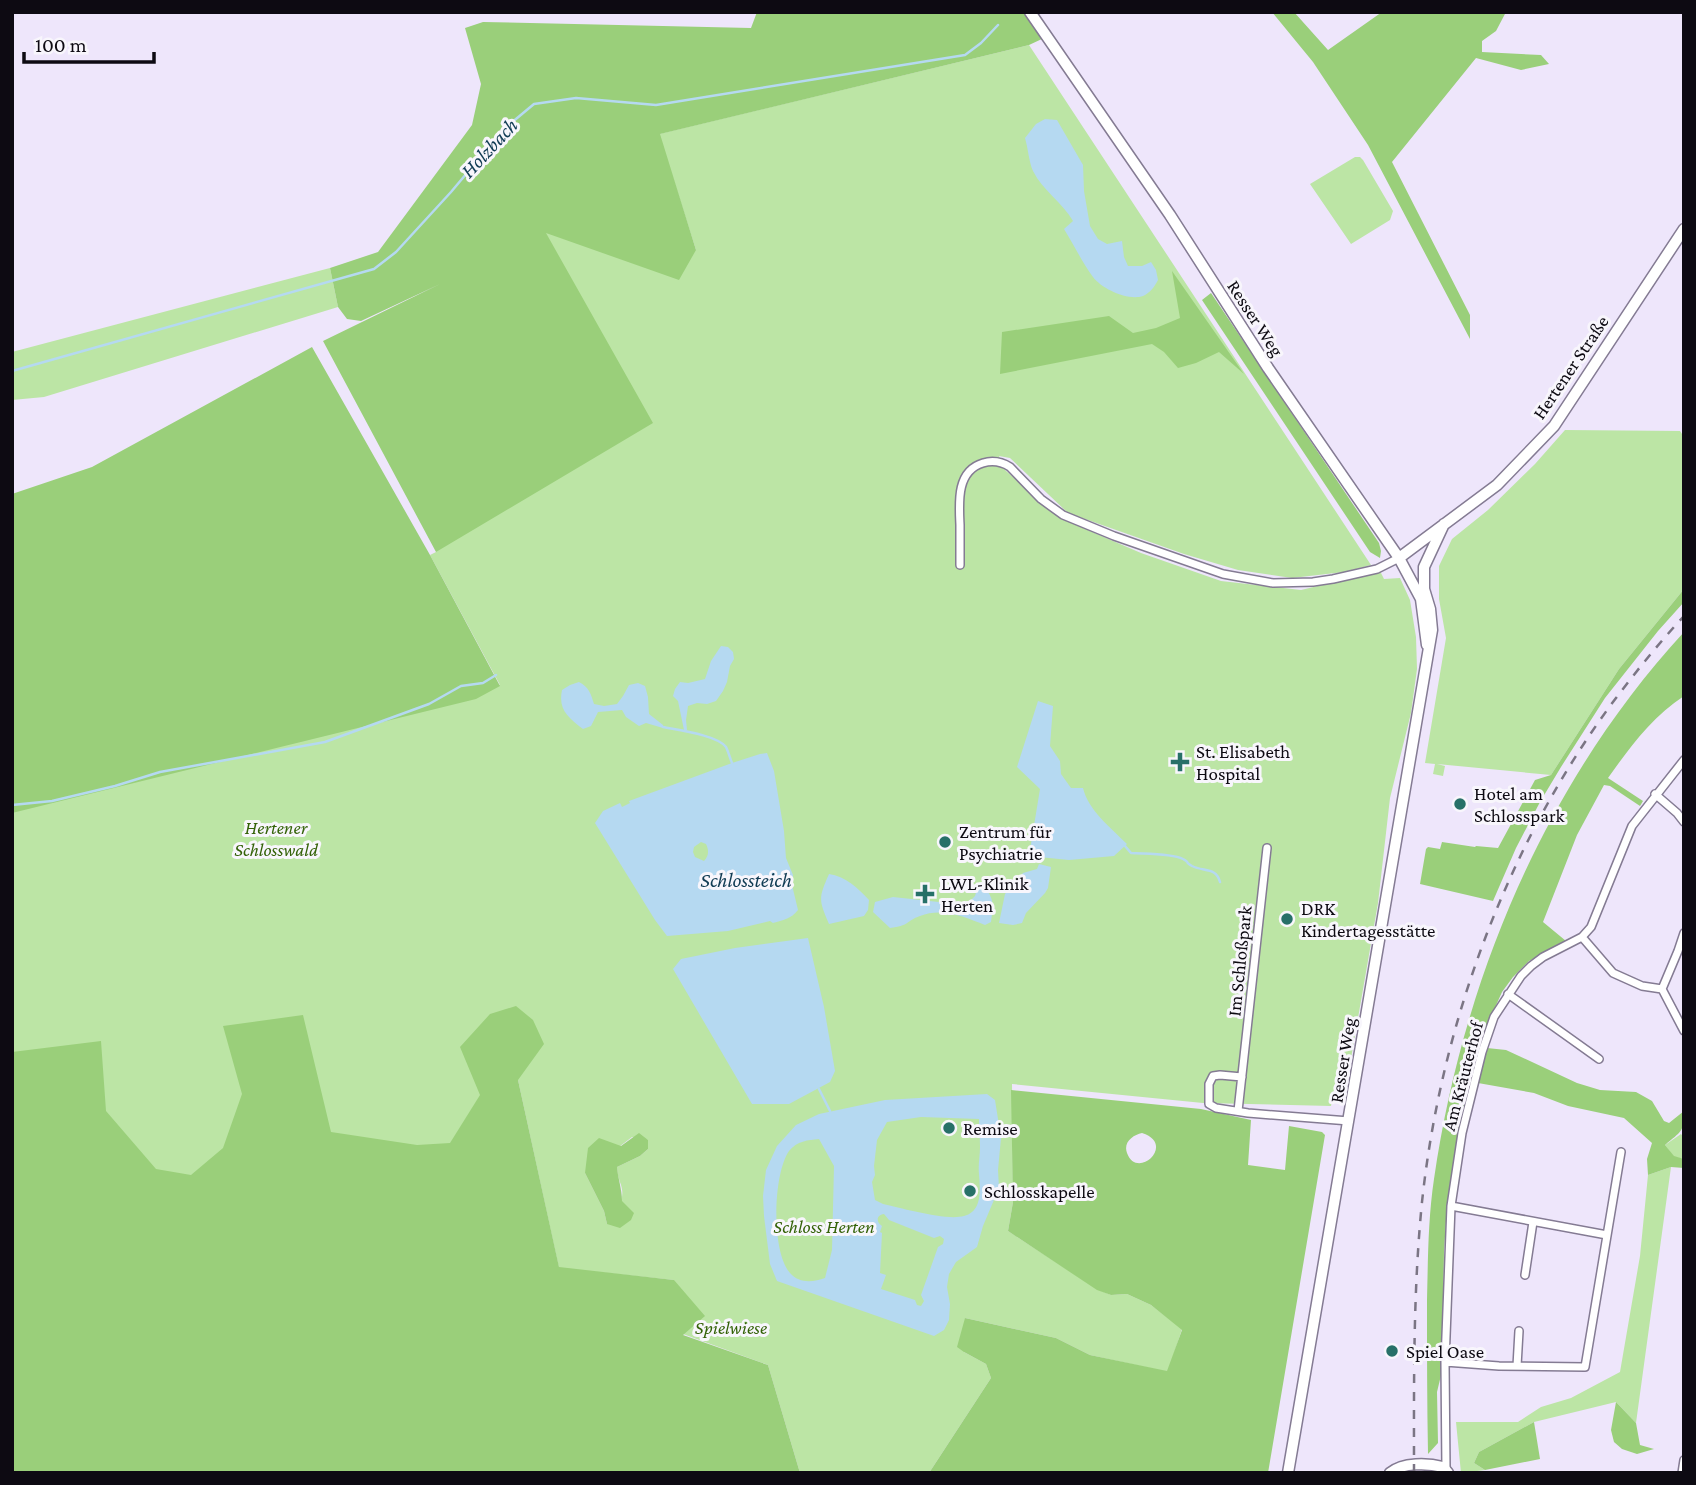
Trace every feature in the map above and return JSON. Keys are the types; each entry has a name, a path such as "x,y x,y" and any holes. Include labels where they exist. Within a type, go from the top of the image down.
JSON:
{"main road":[{"name":"Resser Weg","path":"1030,12 1170,215 1268,368 1399,558 1421,599 1428,652"},
{"name":"Hertener Straße","path":"1399,558 1497,485 1554,426 1684,229"},
{"name":"Resser Weg","path":"1288,1473 1432,630 1430,608 1424,589 1424,567 1444,524"},
{"path":"1390,1473 1399,1467 1414,1465 1439,1465 1447,1471"}],"street":[{"path":"960,565 958,502 961,488 967,474 974,467 990,461 1004,463 1010,467 1041,499 1063,515 1223,574 1273,583 1313,582 1377,569 1399,558"},
{"path":"1662,989 1642,986 1613,974 1582,937 1591,927 1632,825 1684,760"},
{"path":"1655,794 1678,813 1684,822"},
{"name":"Im Schloßpark","path":"1238,1111 1267,848"},
{"path":"1662,989 1684,933"},
{"name":"Am Kräuterhof","path":"1447,1471 1445,1362 1451,1206 1462,1133 1482,1052 1493,1017 1521,976 1554,951 1582,937"},
{"path":"1662,989 1684,1031"},
{"path":"1508,994 1599,1059"},
{"path":"1241,1077 1213,1076 1210,1081 1209,1104 1212,1107 1238,1111 1349,1121"},
{"path":"1445,1362 1585,1367 1621,1152"},
{"path":"1451,1206 1607,1234"},
{"path":"1525,1275 1533,1222"},
{"path":"1517,1366 1519,1331"},
{"path":"1682,1473 1684,1460"}],"green space":[{"path":"757,12 1026,12 1044,38 1029,45 660,134 696,250 679,280 546,233 653,423 436,552 323,341 440,284 361,321 347,319 338,307 330,268 378,252 472,125 481,84 465,28 483,22 751,28"},
{"path":"1272,12 1294,12 1328,50 1382,12 1506,12 1496,31 1482,41 1482,52 1541,55 1549,64 1521,70 1476,58 1392,162 1470,315 1470,339 1368,145 1313,62"},
{"path":"1029,45 1371,565 1344,572 1292,578 1238,570 1068,513 1010,458 999,456 1005,470 1062,519 1141,553 1221,581 1301,590 1380,571 1384,579 1400,578 1410,600 1416,637 1417,669 1411,713 1390,798 1378,903 1345,1093 1334,1092 1331,1106 1203,1103 1012,1084 1013,1202 1008,1231 1097,1289 1111,1295 1127,1294 1151,1305 1182,1329 1168,1372 1090,1355 1056,1338 965,1318 964,1352 986,1364 991,1378 929,1473 800,1473 768,1365 683,1334 674,1280 559,1268 518,1080 513,1078 553,1272 12,1473 12,507 500,685 430,555 436,552 546,232 696,250 659,134","holes":["632,1137 648,1140 648,1149 640,1156 617,1167 622,1196 607,1224 604,1211 585,1173"]},
{"path":"1355,157 1363,160 1393,211 1390,220 1351,244 1310,184"},
{"path":"330,268 338,307 44,397 12,400 12,352"},
{"path":"1172,271 1244,374 1219,352 1178,368 1164,352 1152,344 1000,374 1002,332 1109,316 1133,333 1156,328 1180,318"},
{"path":"1211,293 1379,543 1380,558 1370,552 1202,300"},
{"path":"312,347 430,555 500,686 476,699 12,813 12,494 92,467"},
{"path":"1565,430 1680,431 1684,437 1684,589 1619,669 1551,775 1437,764 1445,766 1443,776 1433,774 1435,764 1425,763 1446,638 1439,599 1439,566 1452,539 1488,510"},
{"path":"1684,589 1684,602 1605,698 1561,767 1516,848 1493,901 1420,884 1428,847 1440,849 1442,842 1498,848 1535,780 1551,775 1619,669"},
{"path":"1684,632 1684,696 1652,723 1608,778 1643,801 1640,806 1610,786 1604,785 1577,835 1543,922 1566,941 1529,961 1513,977 1502,992 1485,1030 1459,1130 1447,1206 1442,1371 1437,1392 1438,1443 1428,1454 1427,1300 1431,1209 1447,1104 1466,1030 1489,958 1518,887 1552,818 1591,753 1635,690"},
{"path":"516,1006 533,1020 544,1044 518,1080 559,1267 674,1280 705,1316 683,1335 768,1365 800,1473 12,1473 12,1052 101,1041 106,1111 156,1169 191,1175 223,1148 242,1094 223,1026 303,1015 331,1132 417,1145 450,1143 480,1095 460,1047 490,1014"},
{"path":"1487,1048 1506,1050 1577,1083 1600,1090 1636,1092 1652,1101 1664,1121 1669,1123 1684,1111 1680,1131 1665,1145 1674,1156 1684,1159 1684,1168 1671,1167 1648,1175 1647,1159 1652,1143 1624,1118 1568,1106 1534,1093 1478,1083"},
{"path":"1011,1090 1201,1109 1251,1120 1248,1165 1285,1170 1289,1126 1322,1132 1325,1135 1268,1473 929,1473 991,1378 986,1364 957,1347 965,1318 1056,1338 1090,1355 1167,1371 1182,1330 1151,1305 1127,1294 1111,1295 1097,1290 1008,1231 1013,1202","holes":["1142,1133 1152,1138 1156,1145 1151,1158 1145,1162 1132,1161 1126,1149 1130,1140"]},
{"path":"639,1133 648,1140 648,1149 617,1167 622,1201 634,1213 631,1220 620,1228 607,1224 604,1211 585,1173 588,1148 599,1138 621,1146"},
{"path":"1681,1134 1684,1138 1684,1159 1674,1157 1665,1145"},
{"path":"1671,1167 1636,1423 1616,1402 1534,1422 1479,1452 1474,1463 1485,1470 1461,1473 1456,1422 1518,1422 1541,1407 1571,1398 1620,1372 1640,1256 1648,1175"},
{"path":"1616,1402 1636,1423 1640,1445 1654,1449 1637,1454 1622,1449 1614,1442 1611,1430"},
{"path":"1534,1422 1540,1459 1485,1470 1474,1463 1479,1452"}],"water":[{"path":"1045,119 1057,120 1083,165 1090,226 1098,239 1107,244 1122,241 1128,266 1142,266 1151,262 1156,270 1158,280 1146,295 1123,295 1109,290 1097,281 1064,229 1073,221 1033,171 1025,138 1036,124"},
{"path":"721,646 728,647 733,652 734,659 727,682 716,701 688,706 687,730 684,730 678,701 673,696 675,689 680,682 705,679 711,661"},
{"path":"579,682 589,691 594,704 604,706 617,704 629,685 638,683 645,686 649,714 663,725 663,728 646,723 639,726 626,717 622,710 598,712 591,726 583,729 569,717 561,703 562,690"},
{"path":"1038,701 1053,706 1050,746 1060,761 1061,774 1071,788 1083,788 1095,811 1127,844 1114,856 1069,860 1029,856 1040,789 1017,767"},
{"name":"Schlossteich","path":"767,753 774,771 786,858 793,875 792,885 798,910 790,917 773,923 770,921 728,931 667,936 595,823 603,811 620,803 622,807 630,803 629,801","holes":["701,842 706,844 708,853 704,861 695,857 693,852 694,847"]},
{"path":"1039,864 1051,867 1045,893 1026,913 1022,923 999,923 1005,894 1023,873 1037,869"},
{"path":"829,874 846,880 869,900 864,916 829,924 821,899"},
{"path":"984,887 992,899 993,907 991,922 985,925 953,914 937,912 890,928 873,912 875,902 893,897 966,905 975,896 977,889"},
{"name":"Schlossteich","path":"808,938 835,1071 830,1082 789,1104 752,1104 673,969 681,959"},
{"path":"987,1094 995,1100 1001,1138 999,1188 977,1247 956,1262 949,1274 949,1320 944,1330 934,1336 777,1281 770,1264 763,1196 766,1170 777,1146 796,1125 819,1114 885,1100","holes":["921,1117 979,1119 980,1193 974,1209 964,1216 935,1215 875,1200 872,1182 875,1175 877,1140 887,1122","819,1139 834,1166 832,1250 825,1278 807,1281 794,1277 784,1263 776,1213 784,1162 792,1148","884,1214 889,1220 934,1238 940,1236 944,1239 943,1244 938,1247 921,1295 924,1301 921,1306 917,1305 915,1300 881,1289 886,1275 880,1273 882,1226 879,1216"]}],"waterway":[{"name":"Holzbach","path":"12,371 374,269 396,252 504,129 534,104 576,98 656,105 965,55 998,25"},
{"path":"12,805 52,801 160,772 325,742 429,704 461,686 483,683 496,675"},
{"path":"663,727 714,739 726,747 732,763"},
{"path":"1125,846 1131,853 1178,857 1192,866 1213,872 1220,882"},
{"path":"819,1089 830,1111"}],"railway":[{"path":"1414,1473 1414,1371 1422,1202 1431,1135 1463,1002 1512,874 1543,812 1577,754 1616,698 1684,616"}],"place":[{"name":"St. Elisabeth Hospital","path":"1180,762"},
{"name":"Hotel am Schlosspark","path":"1460,804"},
{"name":"Zentrum für Psychiatrie","path":"945,842"},
{"name":"LWL-Klinik Herten","path":"925,894"},
{"name":"DRK Kindertagesstätte","path":"1287,919"},
{"name":"Remise","path":"949,1128"},
{"name":"Schlosskapelle","path":"970,1191"},
{"name":"Spiel Oase","path":"1392,1351"}],"park label":[{"name":"Hertener Schlosswald","path":"276,838"},
{"name":"Schloss Herten","path":"824,1226"},
{"name":"Spielwiese","path":"731,1327"}]}
